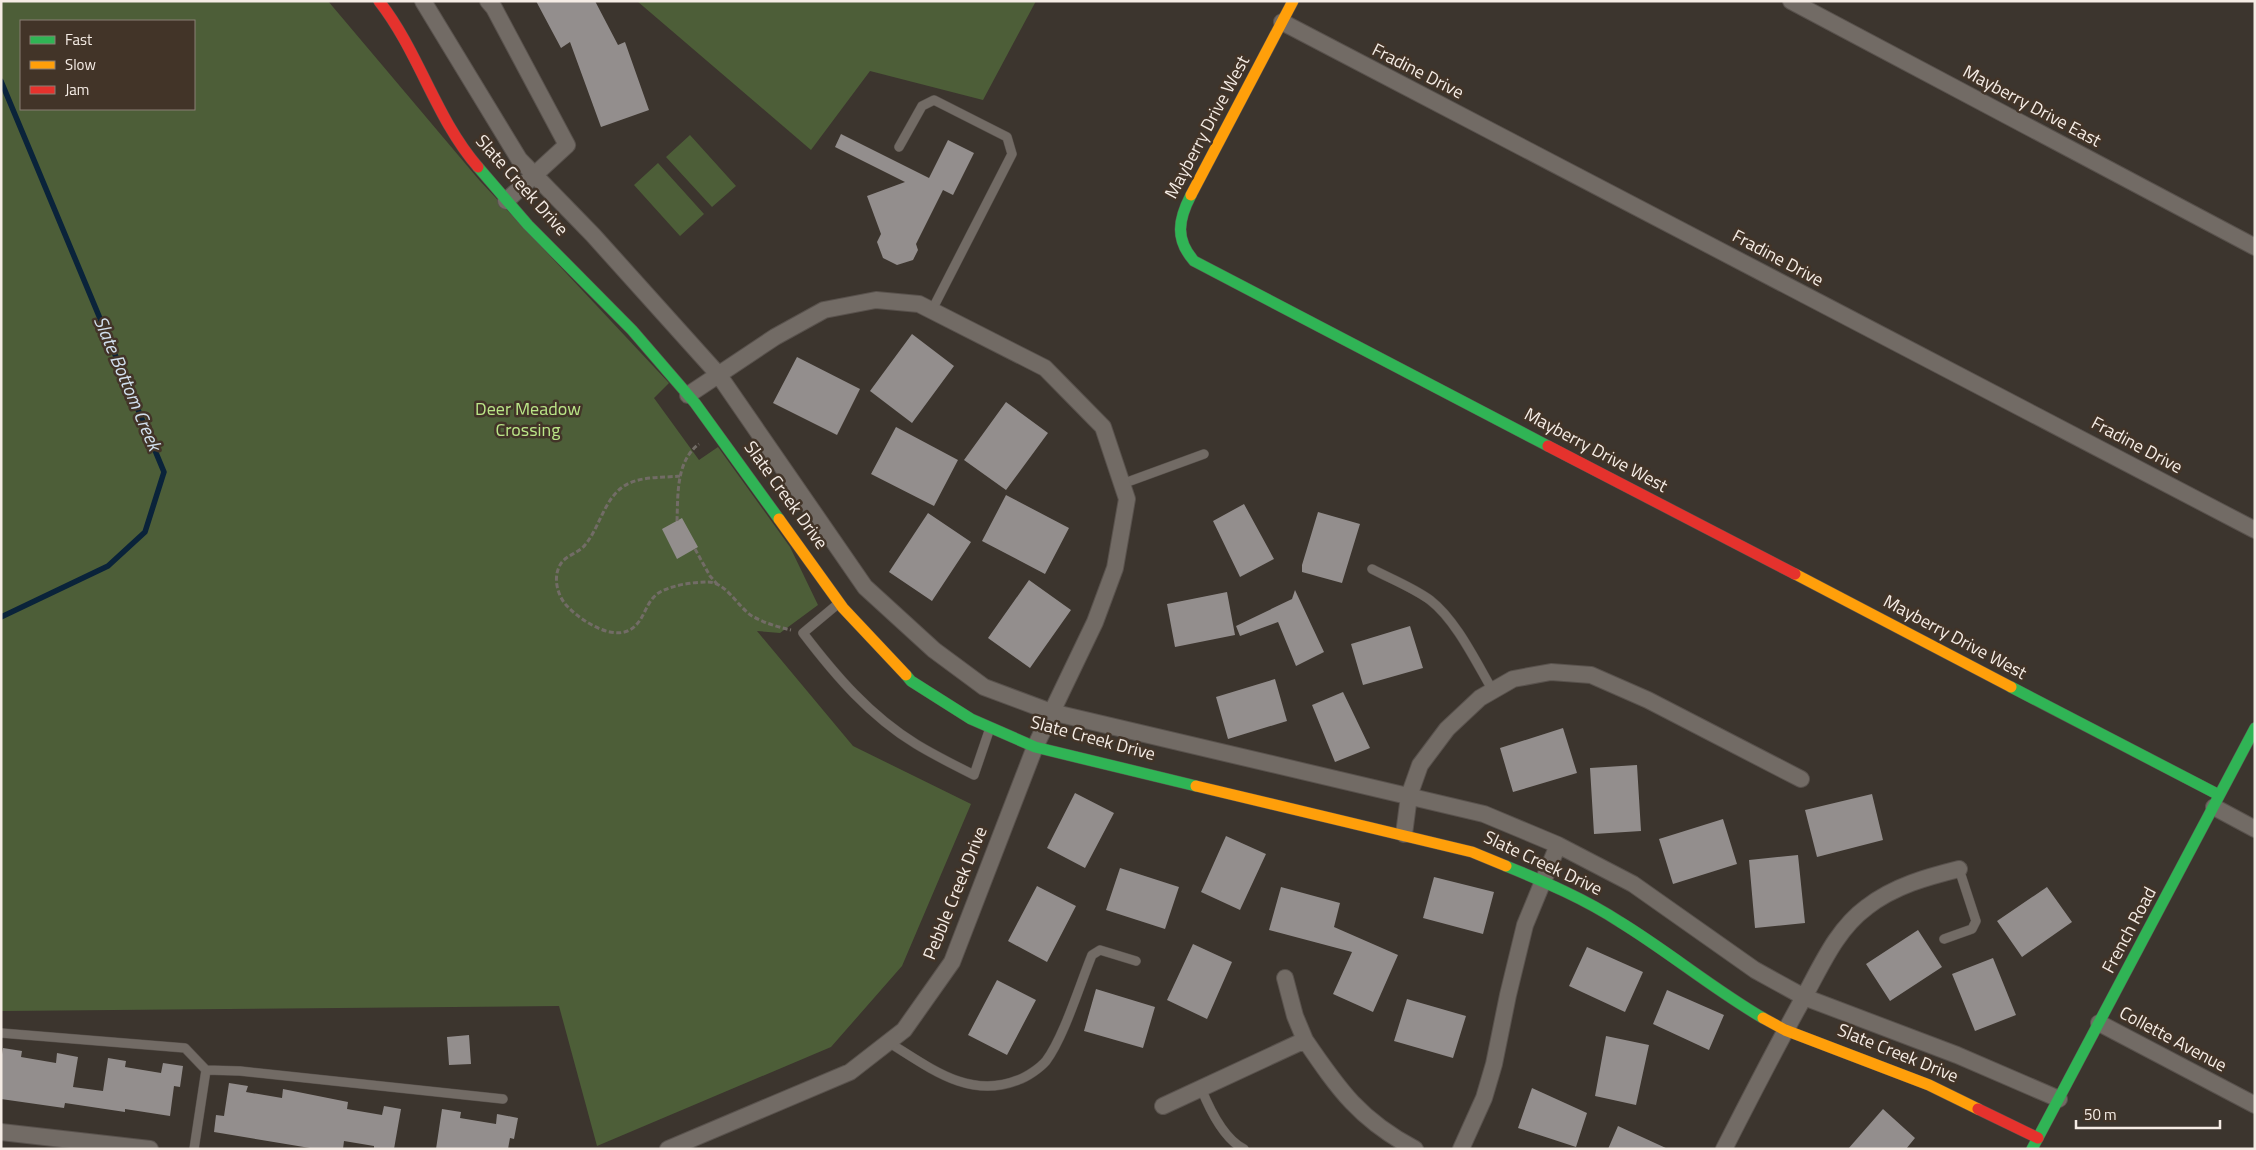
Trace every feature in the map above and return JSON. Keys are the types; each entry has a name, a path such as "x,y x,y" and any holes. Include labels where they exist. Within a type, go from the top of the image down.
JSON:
{"street":[{"name":"Slate Creek Drive","path":"379,1 425,78 462,149 506,201 632,330 688,395 839,603 911,681 970,719 1035,747 1404,834 1472,852 1542,881 1618,921 1740,1005 1785,1030 1929,1085 2038,1138"},
{"name":"Slate Creek Drive","path":"423,1 520,159 593,235 718,374 865,587 934,650 984,686 1050,712 1484,814 1558,845 1633,884 1755,970 1804,997 1958,1055 2059,1099"},
{"path":"488,1 494,8 567,145 506,201"},
{"path":"1282,22 1293,1"},
{"name":"Mayberry Drive East","path":"1791,1 2255,247"},
{"name":"Fradine Drive","path":"1282,22 2255,530"},
{"name":"Mayberry Drive West","path":"1282,22 1183,210 1178,224 1179,238 1184,250 1194,261 2217,801"},
{"name":"Pebble Creek Drive","path":"668,1149 850,1072 904,1030 952,962 1035,747 1050,712 1095,622 1116,568 1127,499 1103,427 1045,368 919,304 876,300 824,310 774,337 688,395"},
{"path":"1404,834 1409,796 1420,765 1447,729 1480,698 1513,679 1551,672 1591,675 1648,700 1801,779"},
{"name":"French Road","path":"2032,1149 2255,728"},
{"path":"2217,801 2255,829"},
{"path":"1461,1149 1484,1098 1494,1064 1525,925 1558,845"},
{"path":"1724,1149 1785,1030 1830,949 1847,925 1868,906 1894,891 1923,879 1959,869"},
{"path":"1285,978 1295,1016 1305,1040 1338,1088 1375,1125 1415,1149"},
{"name":"Collette Avenue","path":"2099,1023 2255,1104"},
{"path":"1163,1106 1305,1040"},
{"path":"1,1132 150,1149"}],"lane":[{"path":"899,147 922,106 934,100 1007,137 1012,154 932,310"},
{"path":"1122,484 1204,454"},
{"path":"1372,570 1417,592 1439,608 1468,648 1493,691"},
{"path":"839,603 803,633 829,667 866,706 915,743 974,775 990,728"},
{"path":"1944,939 1972,928 1976,921 1959,869"},
{"path":"888,1042 936,1071 956,1080 978,1087 1002,1087 1024,1078 1046,1062 1058,1038 1092,955 1100,950 1136,961"},
{"path":"1,1033 185,1048 206,1070 240,1071 503,1099"},
{"path":"194,1149 206,1070"},
{"path":"1201,1088 1210,1111 1226,1132 1244,1149"}],"path":[{"path":"677,521 680,476 692,450 716,432"},
{"path":"680,476 641,479 626,484 614,493 584,547 568,556 560,565 556,585 567,607 578,616 601,629 615,633 626,632 635,626 650,601 659,593 683,585 710,582 717,584"},
{"path":"695,549 710,576 741,608 754,617 803,633"}],"green space":[{"name":"Deer Meadow Crossing","path":"1,1 328,1 480,181 669,383 654,398 699,460 718,447 790,547 818,605 780,633 757,631 853,746 971,804 902,966 831,1047 597,1146 559,1006 1,1011"},
{"path":"637,1 1036,1 983,100 870,71 811,150"},
{"path":"690,135 736,186 712,207 666,157"},
{"path":"658,163 704,214 680,236 634,185"}],"building":[{"path":"536,1 595,1 618,45 625,42 649,110 601,127 570,42 561,48"},
{"path":"841,134 929,178 948,140 974,153 953,195 943,190 916,244 918,250 913,260 897,265 883,258 877,242 881,234 867,196 905,182 835,147"},
{"path":"912,334 954,366 912,423 870,391"},
{"path":"797,357 860,389 837,435 773,403"},
{"path":"1006,402 1048,433 1006,490 964,460"},
{"path":"896,427 958,460 934,506 871,474"},
{"path":"1006,495 1069,528 1045,574 982,541"},
{"path":"1244,504 1274,559 1240,577 1213,521"},
{"path":"1318,512 1360,524 1342,583 1302,572 1302,565"},
{"path":"928,513 971,542 932,601 889,572"},
{"path":"682,518 698,547 677,559 662,529"},
{"path":"1029,580 1071,610 1030,668 988,638"},
{"path":"1295,590 1324,652 1296,666 1278,622 1240,636 1236,626 1292,599"},
{"path":"1227,592 1235,635 1175,647 1167,604"},
{"path":"1410,626 1423,668 1363,685 1351,644"},
{"path":"1275,679 1287,721 1228,739 1216,697"},
{"path":"1343,692 1370,748 1335,762 1312,705"},
{"path":"1563,728 1577,773 1513,792 1500,748"},
{"path":"1637,765 1641,831 1594,834 1590,768"},
{"path":"1075,793 1114,813 1085,868 1047,848"},
{"path":"1872,794 1883,840 1817,857 1805,810"},
{"path":"1723,819 1737,864 1673,884 1659,839"},
{"path":"1226,836 1266,854 1240,910 1201,892"},
{"path":"1798,855 1805,923 1755,928 1749,860"},
{"path":"1120,868 1179,887 1165,929 1106,910"},
{"path":"1434,877 1494,892 1483,934 1423,918"},
{"path":"1037,886 1076,906 1047,962 1008,941"},
{"path":"1281,887 1340,903 1334,927 1398,955 1373,1012 1333,994 1352,952 1269,930"},
{"path":"2047,887 2072,922 2022,957 1997,921"},
{"path":"1918,930 1942,967 1890,1001 1866,964"},
{"path":"1193,944 1232,962 1207,1019 1167,1000"},
{"path":"1587,947 1643,972 1625,1012 1569,986"},
{"path":"1993,958 2016,1015 1975,1031 1952,974"},
{"path":"997,980 1036,1000 1007,1055 968,1035"},
{"path":"1096,989 1155,1007 1143,1048 1084,1031"},
{"path":"1667,990 1724,1015 1709,1050 1653,1024"},
{"path":"1407,999 1466,1016 1453,1058 1394,1041"},
{"path":"469,1035 471,1064 449,1065 447,1037"},
{"path":"1606,1036 1649,1045 1636,1105 1595,1096"},
{"path":"3,1048 22,1051 21,1057 56,1063 57,1053 78,1057 73,1087 103,1091 108,1058 126,1061 125,1067 161,1073 163,1063 183,1066 180,1087 174,1086 170,1116 125,1109 125,1112 65,1103 64,1108 1,1099"},
{"path":"229,1083 248,1086 246,1092 282,1098 283,1089 348,1102 347,1109 382,1115 384,1106 401,1109 394,1149 374,1149 374,1146 344,1141 343,1149 316,1149 214,1132 216,1115 224,1116"},
{"path":"1532,1088 1587,1113 1576,1147 1518,1128"},
{"path":"442,1109 461,1112 460,1118 496,1124 497,1114 518,1118 514,1139 510,1138 508,1149 436,1149"},
{"path":"1883,1109 1915,1138 1906,1149 1848,1149"},
{"path":"1618,1126 1668,1149 1608,1149"}],"waterway":[{"name":"Slate Bottom Creek","path":"1,81 164,472 145,532 108,566 1,617"}],"traffic: fast":[{"path":"478,167 528,225 632,330 695,403 779,519"},
{"path":"1191,195 1183,213 1180,229 1184,245 1194,261 1548,446"},
{"path":"906,675 911,681 971,719 1035,747 1196,786"},
{"path":"2011,687 2219,795"},
{"path":"2032,1149 2255,728"},
{"path":"1506,866 1564,891 1607,914 1763,1018"}],"traffic: slow":[{"path":"1191,195 1293,1"},
{"path":"779,519 843,608 906,675"},
{"path":"1795,574 2011,687"},
{"path":"1196,786 1472,852 1506,866"},
{"path":"1763,1018 1785,1030 1929,1085 1978,1109"}],"traffic: jam":[{"path":"379,1 405,42 450,128 478,167"},
{"path":"1548,446 1795,574"},
{"path":"1978,1109 2038,1138"}]}
